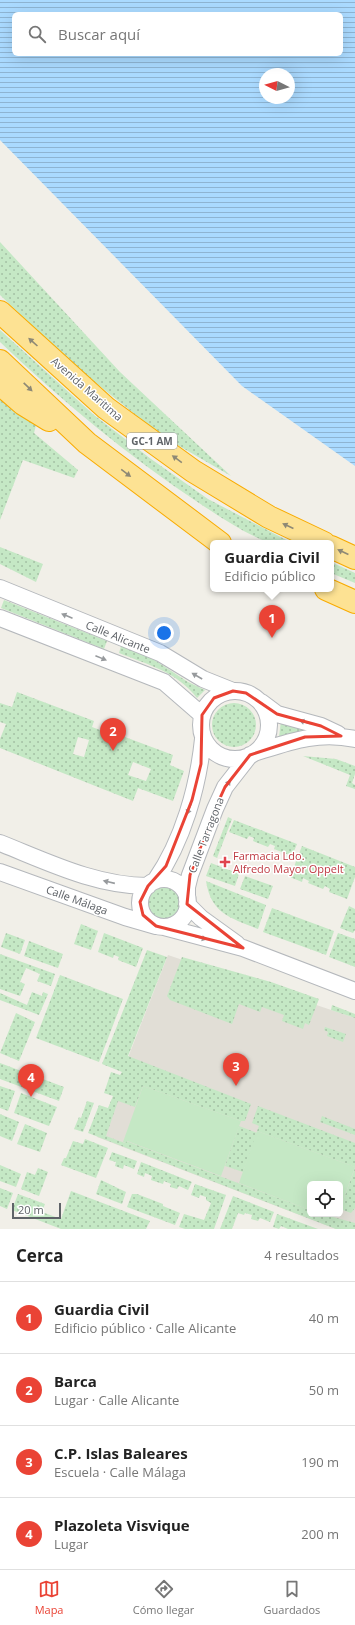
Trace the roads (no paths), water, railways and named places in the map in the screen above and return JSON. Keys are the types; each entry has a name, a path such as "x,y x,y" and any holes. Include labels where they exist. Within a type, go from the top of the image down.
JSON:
{"highway":[{"name":"Avenida Maritima","path":"0,312 106,408 193,471 269,517 318,540"},
{"path":"0,360 87,443"},
{"path":"0,384 23,404 87,443 216,540"},
{"path":"334,548 355,558"},
{"path":"333,592 355,602"}],"street":[{"name":"Calle Alicante","path":"0,588 160,653 203,679 233,691"},
{"path":"0,618 164,682 202,715"},
{"path":"0,844 82,876 125,886 151,883 163,879 176,883 182,888 187,902 184,916 179,922 172,926 160,926 149,922 141,910 140,902 142,894 151,883 166,866 192,800 200,764 203,739 201,727 202,715 214,698 223,693 233,691 246,693 257,699 277,714 321,726 348,737"},
{"path":"252,754 262,745 268,733 268,721 265,709 257,699"},
{"path":"203,739 210,749 220,756 231,759 243,758 305,737 348,737"},
{"name":"Calle Tarragona","path":"187,902 187,886 190,875 215,809 225,787 252,754"},
{"name":"Calle Málaga","path":"0,872 125,917 243,948 355,991"},
{"name":"Calle Málaga","path":"187,902 201,918 243,948"}],"water":[{"path":"0,0 355,0 355,466 242,386 0,140"}],"place":[{"name":"Guardia Civil","path":"272,638"},
{"name":"Barca","path":"113,751"},
{"name":"Farmacia Ldo. Alfredo Mayor Oppelt","path":"225,862"},
{"name":"C.P. Islas Baleares","path":"236,1086"},
{"name":"Plazoleta Visvique","path":"31,1097"}]}
